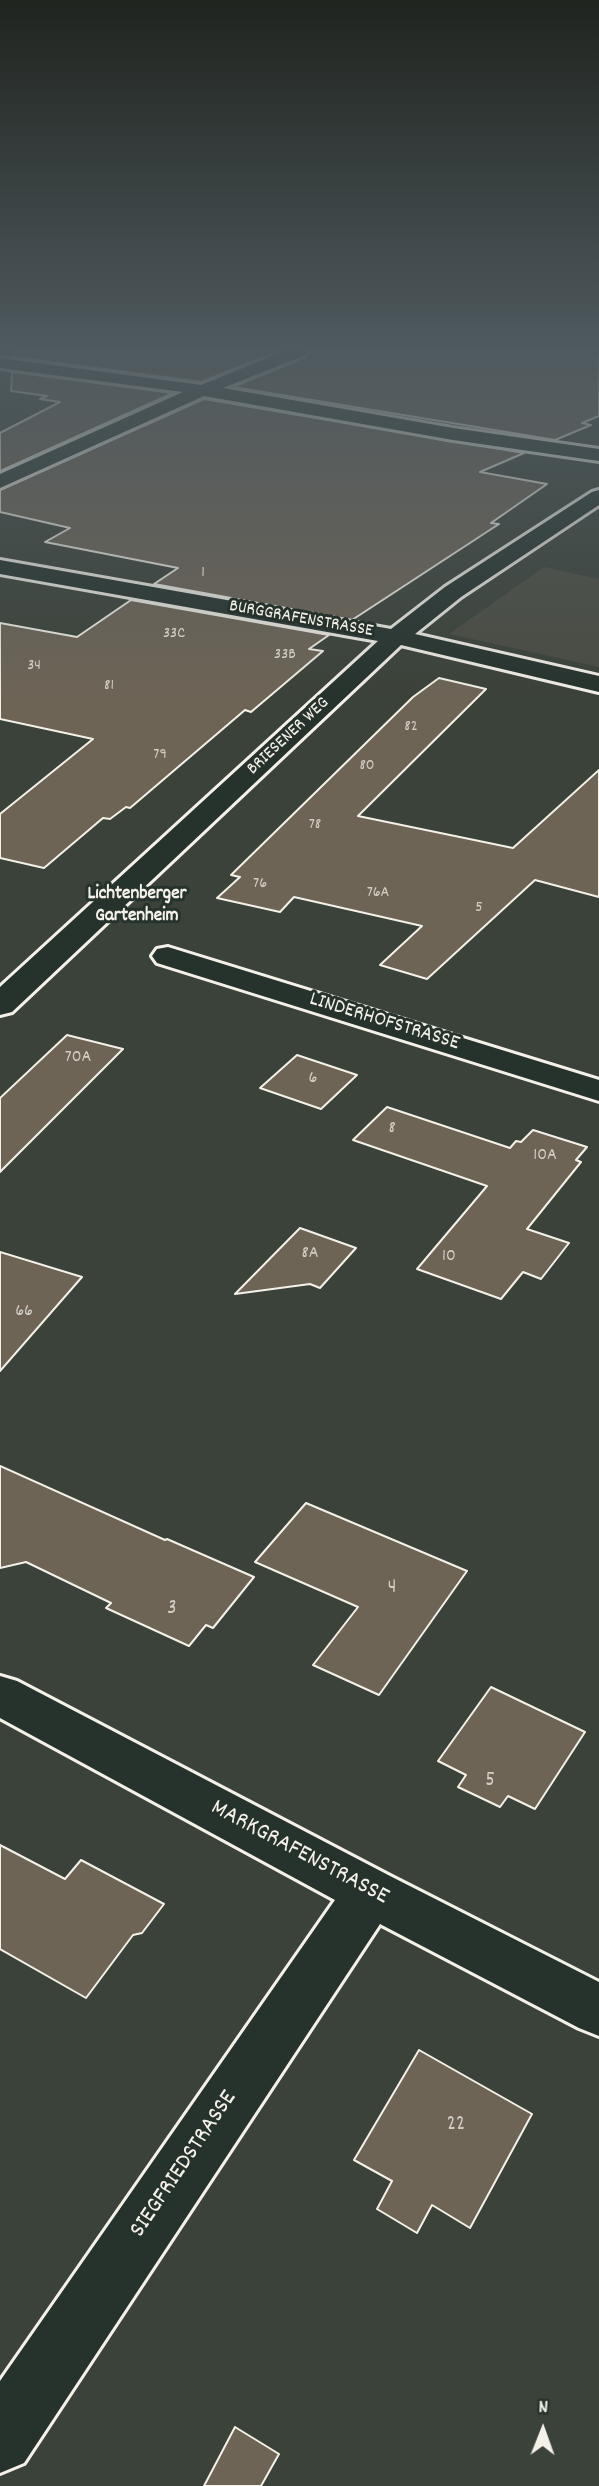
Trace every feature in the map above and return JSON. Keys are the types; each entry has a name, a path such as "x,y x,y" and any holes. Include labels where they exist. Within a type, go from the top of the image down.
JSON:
{"street":[{"path":"1,481 32,467"},
{"name":"BRIESENER WEG","path":"0,1005 396,637 453,592 599,496"},
{"name":"BURGGRAFENSTRASSE","path":"0,567 396,637 599,684"},
{"name":"LINDERHOFSTRASSE","path":"168,956 599,1091"},
{"name":"MARKGRAFENSTRASSE","path":"0,1695 599,2011"},
{"name":"SIEGFRIEDSTRASSE","path":"0,2438 371,1893"}],"shaded area":[{"path":"544,567 599,579 599,667 449,634"}],"building":[{"path":"52,467 492,467 480,472 547,484 491,523 499,524 352,620 154,584 178,568 45,542 70,528 0,512 0,490"},
{"path":"131,600 329,635 309,649 323,651 251,712 245,710 130,808 126,807 110,819 103,818 44,868 0,858 0,814 93,739 0,719 0,623 77,637"},
{"path":"439,678 486,689 358,816 513,848 599,770 599,897 535,880 427,979 380,965 422,926 294,897 280,912 217,898 240,877 231,875 413,697"},
{"path":"67,1035 123,1049 0,1172 0,1098"},
{"path":"297,1055 357,1075 321,1109 260,1088"},
{"path":"387,1107 510,1148 533,1130 587,1147 576,1160 581,1162 527,1229 569,1243 541,1279 523,1272 501,1299 417,1269 487,1186 353,1140"},
{"path":"300,1228 356,1248 320,1288 310,1284 235,1294"},
{"path":"0,1252 82,1277 0,1371"},
{"path":"0,1466 254,1577 213,1628 206,1625 189,1646 106,1608 111,1603 26,1562 0,1568"},
{"path":"306,1503 467,1571 379,1695 313,1665 358,1607 255,1562"},
{"path":"491,1687 585,1732 535,1809 508,1796 500,1807 458,1787 466,1775 438,1761"},
{"path":"0,1845 65,1879 81,1860 164,1904 142,1933 133,1935 86,1998 0,1949"},
{"path":"419,2050 532,2114 470,2228 432,2205 417,2233 377,2209 392,2181 354,2160"},
{"path":"235,2427 279,2454 261,2486 204,2486"}],"district":[{"name":"Lichtenberger Gartenheim","path":"137,906"}]}
